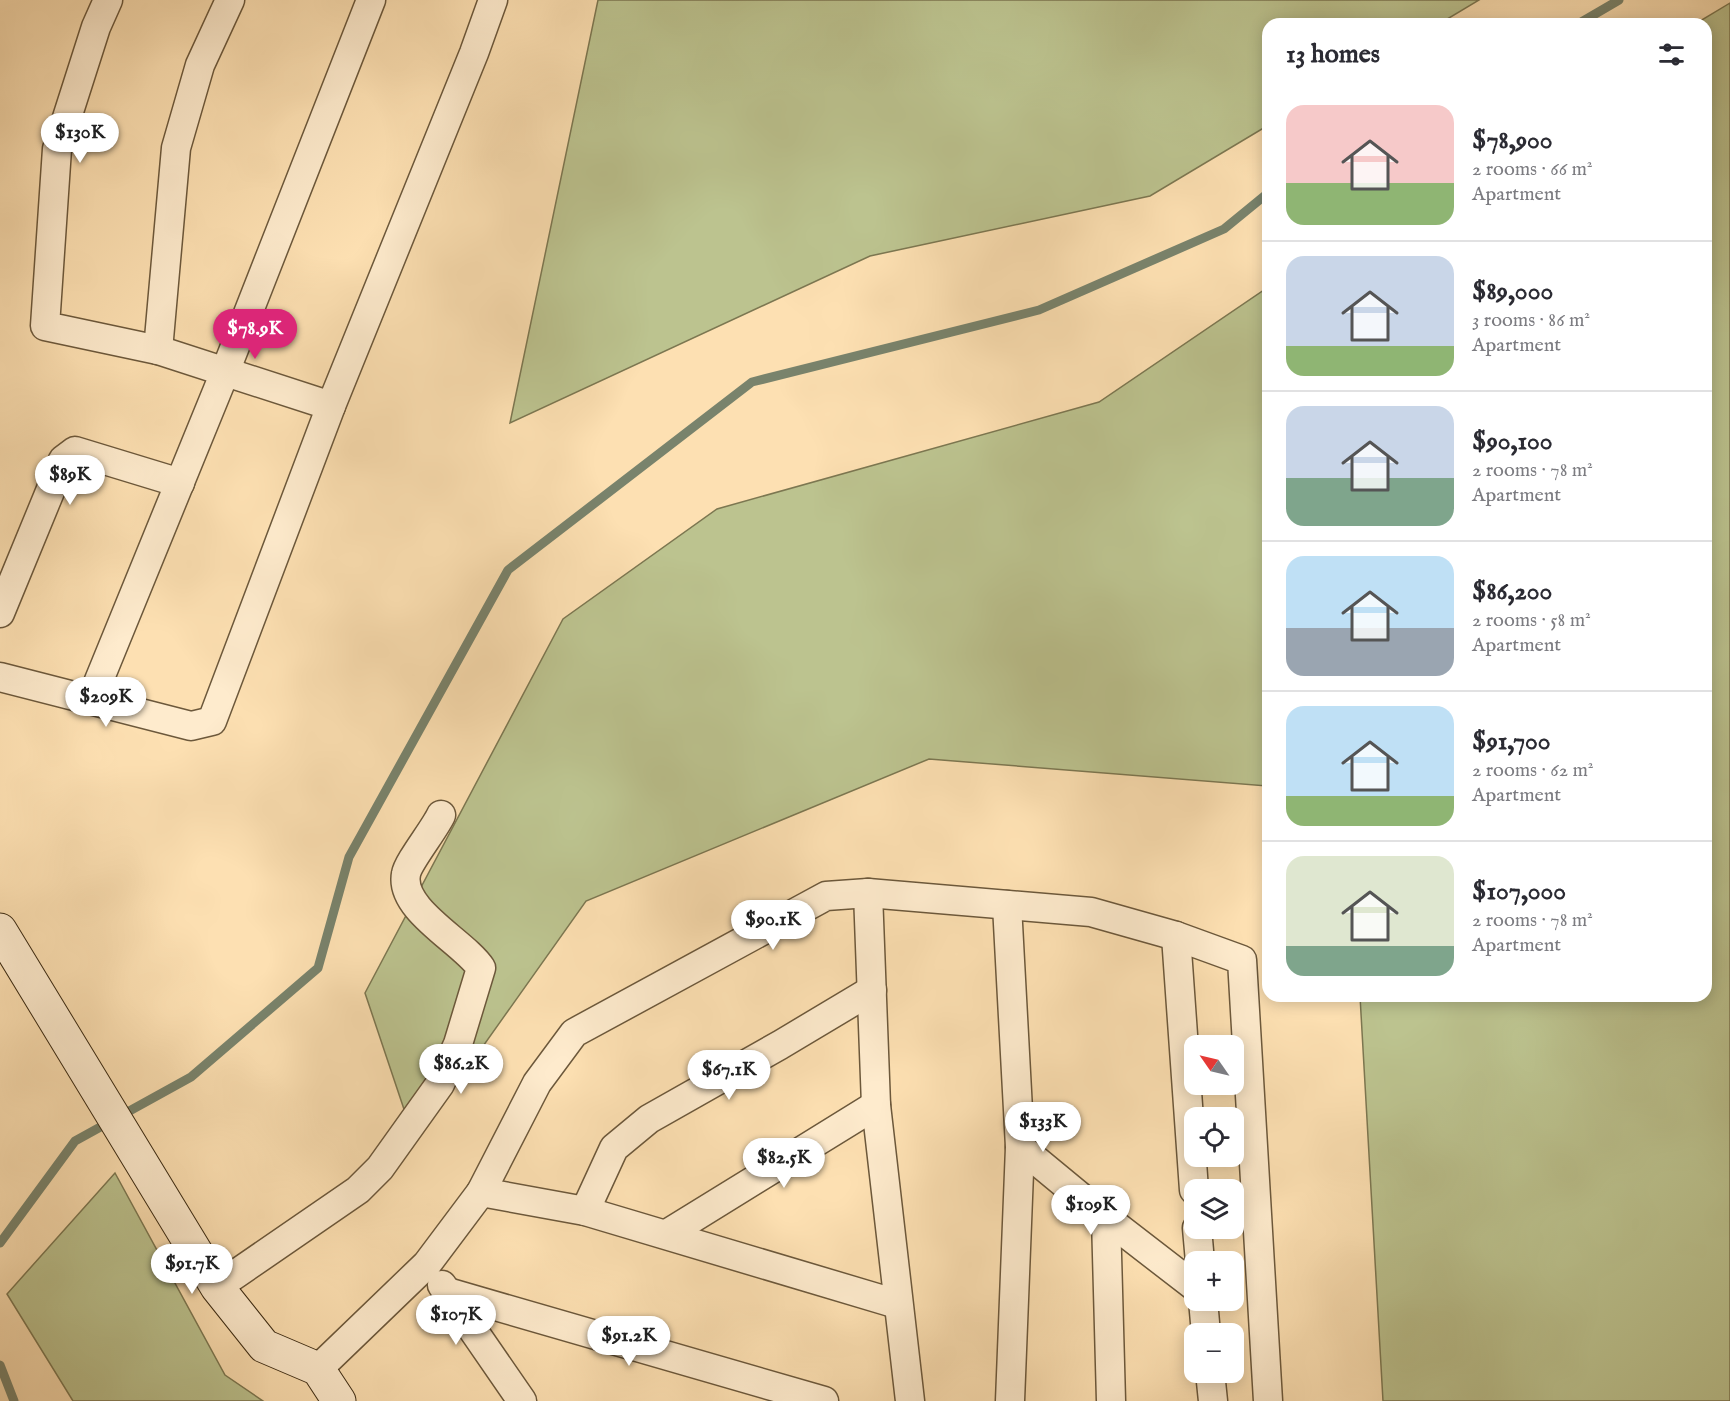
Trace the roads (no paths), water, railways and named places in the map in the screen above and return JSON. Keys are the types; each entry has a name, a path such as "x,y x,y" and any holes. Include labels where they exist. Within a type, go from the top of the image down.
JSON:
{"street":[{"path":"108,0 96,27 57,149 45,326 158,350 331,406"},
{"path":"158,350 176,148 200,65 230,0"},
{"path":"91,700 225,372 371,0"},
{"path":"0,677 191,726 212,721 331,406 470,64 493,0"},
{"path":"0,614 63,460 75,452 180,483"},
{"path":"217,1287 358,1190 380,1168 440,1084 458,1044 481,968 472,955 444,935 408,896 406,874 441,815"},
{"path":"318,1369 427,1264 481,1192 537,1083 574,1033 826,896 868,893 1043,906 1091,912 1176,936 1242,960 1268,1401"},
{"path":"868,893 876,1105 897,1304 910,1401"},
{"path":"1007,905 1020,1147 1010,1401"},
{"path":"0,930 217,1287 264,1346 318,1369 339,1401"},
{"path":"1176,936 1193,1179"},
{"path":"585,1211 614,1148 649,1119 872,990"},
{"path":"667,1234 876,1105"},
{"path":"1020,1147 1184,1278"},
{"path":"481,1192 585,1211 897,1304"},
{"path":"1106,1218 1111,1401"},
{"path":"427,1264 522,1401"},
{"path":"447,1292 824,1401"},
{"path":"1211,1383 1213,1401"}],"waterway":[{"path":"1588,18 1619,0"},
{"path":"0,1243 75,1141 191,1077 318,968 349,857 508,570 752,382 1039,310 1224,229 1262,198"},
{"path":"0,1365 14,1401"}]}
